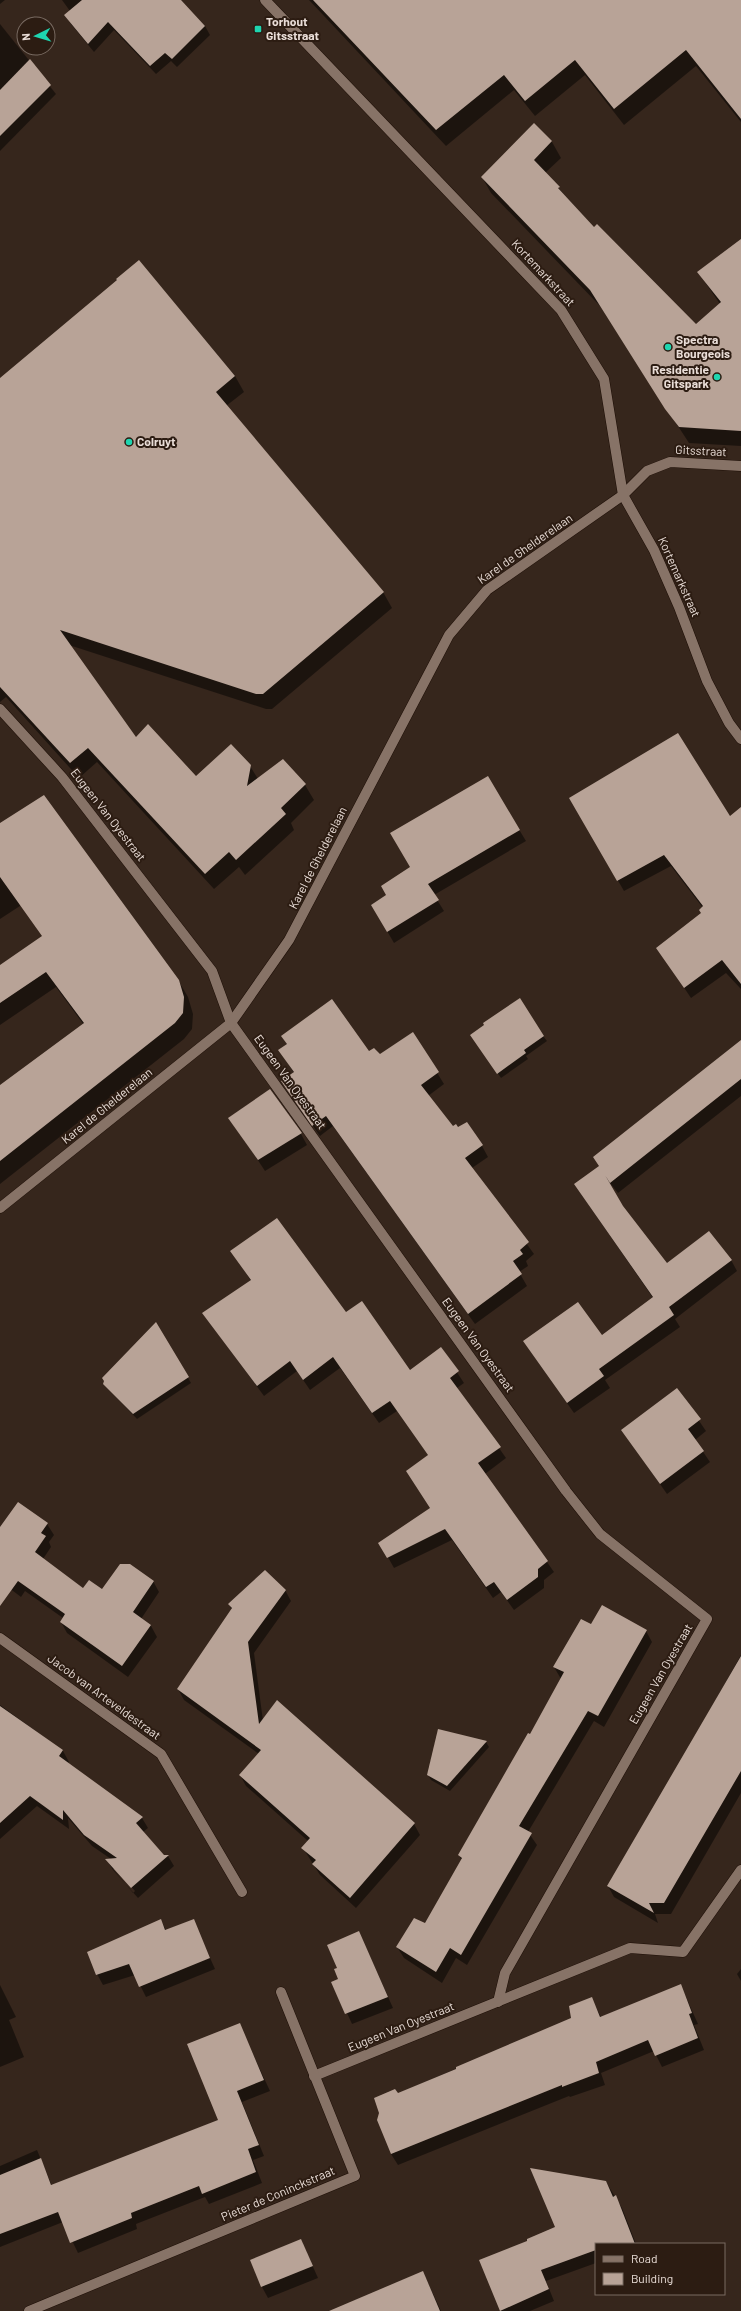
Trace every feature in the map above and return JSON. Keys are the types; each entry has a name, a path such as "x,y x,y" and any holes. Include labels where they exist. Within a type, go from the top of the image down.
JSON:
{"street":[{"name":"Kortemarkstraat","path":"265,0 562,310 604,379 624,495 654,550 679,607 707,681 729,723 741,739"},
{"name":"Gitsstraat","path":"624,495 646,471 670,462 741,466"},
{"name":"Karel de Ghelderelaan","path":"0,1208 231,1023 289,940 449,635 487,590 624,495"},
{"name":"Eugeen Van Oyestraat","path":"0,709 62,777 212,971 231,1023 566,1491 600,1534 707,1619 504,1973 498,2002"},
{"name":"Jacob van Arteveldestraat","path":"0,1638 162,1754 242,1892"},
{"name":"Eugeen Van Oyestraat","path":"314,2076 630,1948 683,1952 741,1870"},
{"name":"Pieter de Coninckstraat","path":"28,2311 355,2176 281,1992"}],"building":[{"path":"82,0 181,0 205,26 172,59 165,53 150,66 108,22 88,44 64,15"},
{"path":"313,0 741,0 741,119 686,50 614,109 575,60 525,101 504,75 436,130"},
{"path":"30,59 51,85 0,136 0,90"},
{"path":"534,123 552,141 534,160 560,187 558,188 594,227 597,224 696,324 721,302 697,272 741,239 741,431 679,427 665,409 590,290 481,177"},
{"name":"Colruyt","path":"139,260 235,376 216,392 384,592 263,694 256,694 60,630 136,737 148,724 196,776 231,744 251,765 247,786 283,759 306,784 281,808 286,814 236,860 229,852 205,874 88,748 70,763 0,687 0,378"},
{"path":"678,733 730,816 741,807 741,984 722,960 684,988 656,948 701,913 699,910 703,906 664,855 617,881 569,798"},
{"path":"488,776 520,830 428,884 439,900 387,932 371,905 386,895 381,886 410,867 390,833"},
{"path":"44,795 179,980 184,997 183,1013 175,1023 0,1161 0,1085 84,1023 46,972 0,1003 0,965 42,936 0,877 0,823"},
{"path":"520,998 544,1036 524,1050 526,1053 497,1074 470,1035 484,1025 483,1023"},
{"path":"332,999 369,1051 374,1048 380,1054 413,1032 439,1072 421,1085 453,1126 456,1124 458,1127 467,1122 483,1145 465,1158 529,1242 520,1250 523,1254 513,1261 522,1274 468,1314 326,1116 312,1126 281,1081 294,1072 278,1050 287,1044 281,1036"},
{"path":"741,1040 741,1079 610,1183 605,1175 623,1206 667,1263 709,1231 732,1260 669,1307 674,1315 599,1369 604,1376 567,1403 523,1341 578,1302 602,1335 653,1297 574,1184 599,1166 593,1157"},
{"path":"270,1089 302,1133 258,1160 228,1118"},
{"path":"277,1218 346,1312 362,1301 410,1370 441,1347 459,1371 450,1378 501,1447 478,1463 548,1561 538,1569 538,1577 507,1600 494,1582 486,1587 445,1529 387,1558 378,1543 430,1508 406,1471 428,1455 390,1401 372,1413 333,1357 303,1380 290,1361 257,1386 202,1313 251,1280 230,1251"},
{"path":"156,1322 189,1377 133,1414 103,1384 104,1381 102,1378"},
{"path":"677,1388 701,1419 688,1429 704,1451 660,1484 621,1430"},
{"path":"18,1502 48,1523 41,1533 46,1536 35,1552 83,1588 89,1580 102,1589 120,1564 130,1564 154,1581 133,1612 151,1625 122,1666 60,1622 65,1614 18,1581 0,1606 0,1527"},
{"path":"265,1570 286,1590 248,1642 259,1724 277,1700 415,1823 350,1898 312,1864 316,1860 301,1848 310,1838 239,1775 261,1750 177,1689 232,1608 228,1604"},
{"path":"602,1605 647,1630 598,1716 588,1711 519,1826 532,1833 461,1955 450,1948 436,1972 396,1947 414,1918 425,1923 462,1858 458,1855 528,1733 530,1734 564,1672 553,1667 581,1619 591,1624"},
{"path":"741,1656 741,1771 664,1903 649,1903 654,1913 607,1886"},
{"path":"0,1706 63,1750 59,1756 143,1817 136,1823 164,1855 169,1855 131,1888 105,1859 117,1858 84,1835 63,1810 63,1820 30,1796 0,1823"},
{"path":"438,1729 487,1741 447,1786 427,1775"},
{"path":"161,1919 165,1930 194,1919 210,1958 139,1987 129,1964 96,1975 87,1952"},
{"path":"359,1931 388,1997 345,2014 331,1982 338,1979 334,1969 337,1968 327,1945"},
{"path":"681,1984 692,2013 689,2014 698,2038 655,2056 648,2040 596,2062 599,2073 562,2087 562,2085 391,2154 377,2120 379,2113 374,2098 395,2089 398,2093 571,2018 569,2006 592,1997 600,2017"},
{"path":"240,2023 264,2080 237,2091 259,2145 248,2149 256,2172 202,2194 199,2186 131,2213 132,2218 70,2243 58,2212 0,2234 0,2175 41,2158 51,2185 218,2120 187,2044"},
{"path":"530,2168 606,2181 613,2197 616,2195 635,2243 595,2243 595,2250 541,2270 549,2289 500,2311 479,2260 527,2241 527,2239 555,2227"},
{"path":"301,2239 313,2266 261,2287 250,2260"},
{"path":"423,2271 440,2311 329,2311"}],"place":[{"name":"Torhout Gitsstraat","path":"258,29"},
{"name":"Spectra Bourgeois","path":"668,347"},
{"name":"Residentie Gitspark","path":"717,377"},
{"name":"Colruyt","path":"129,442"}]}
